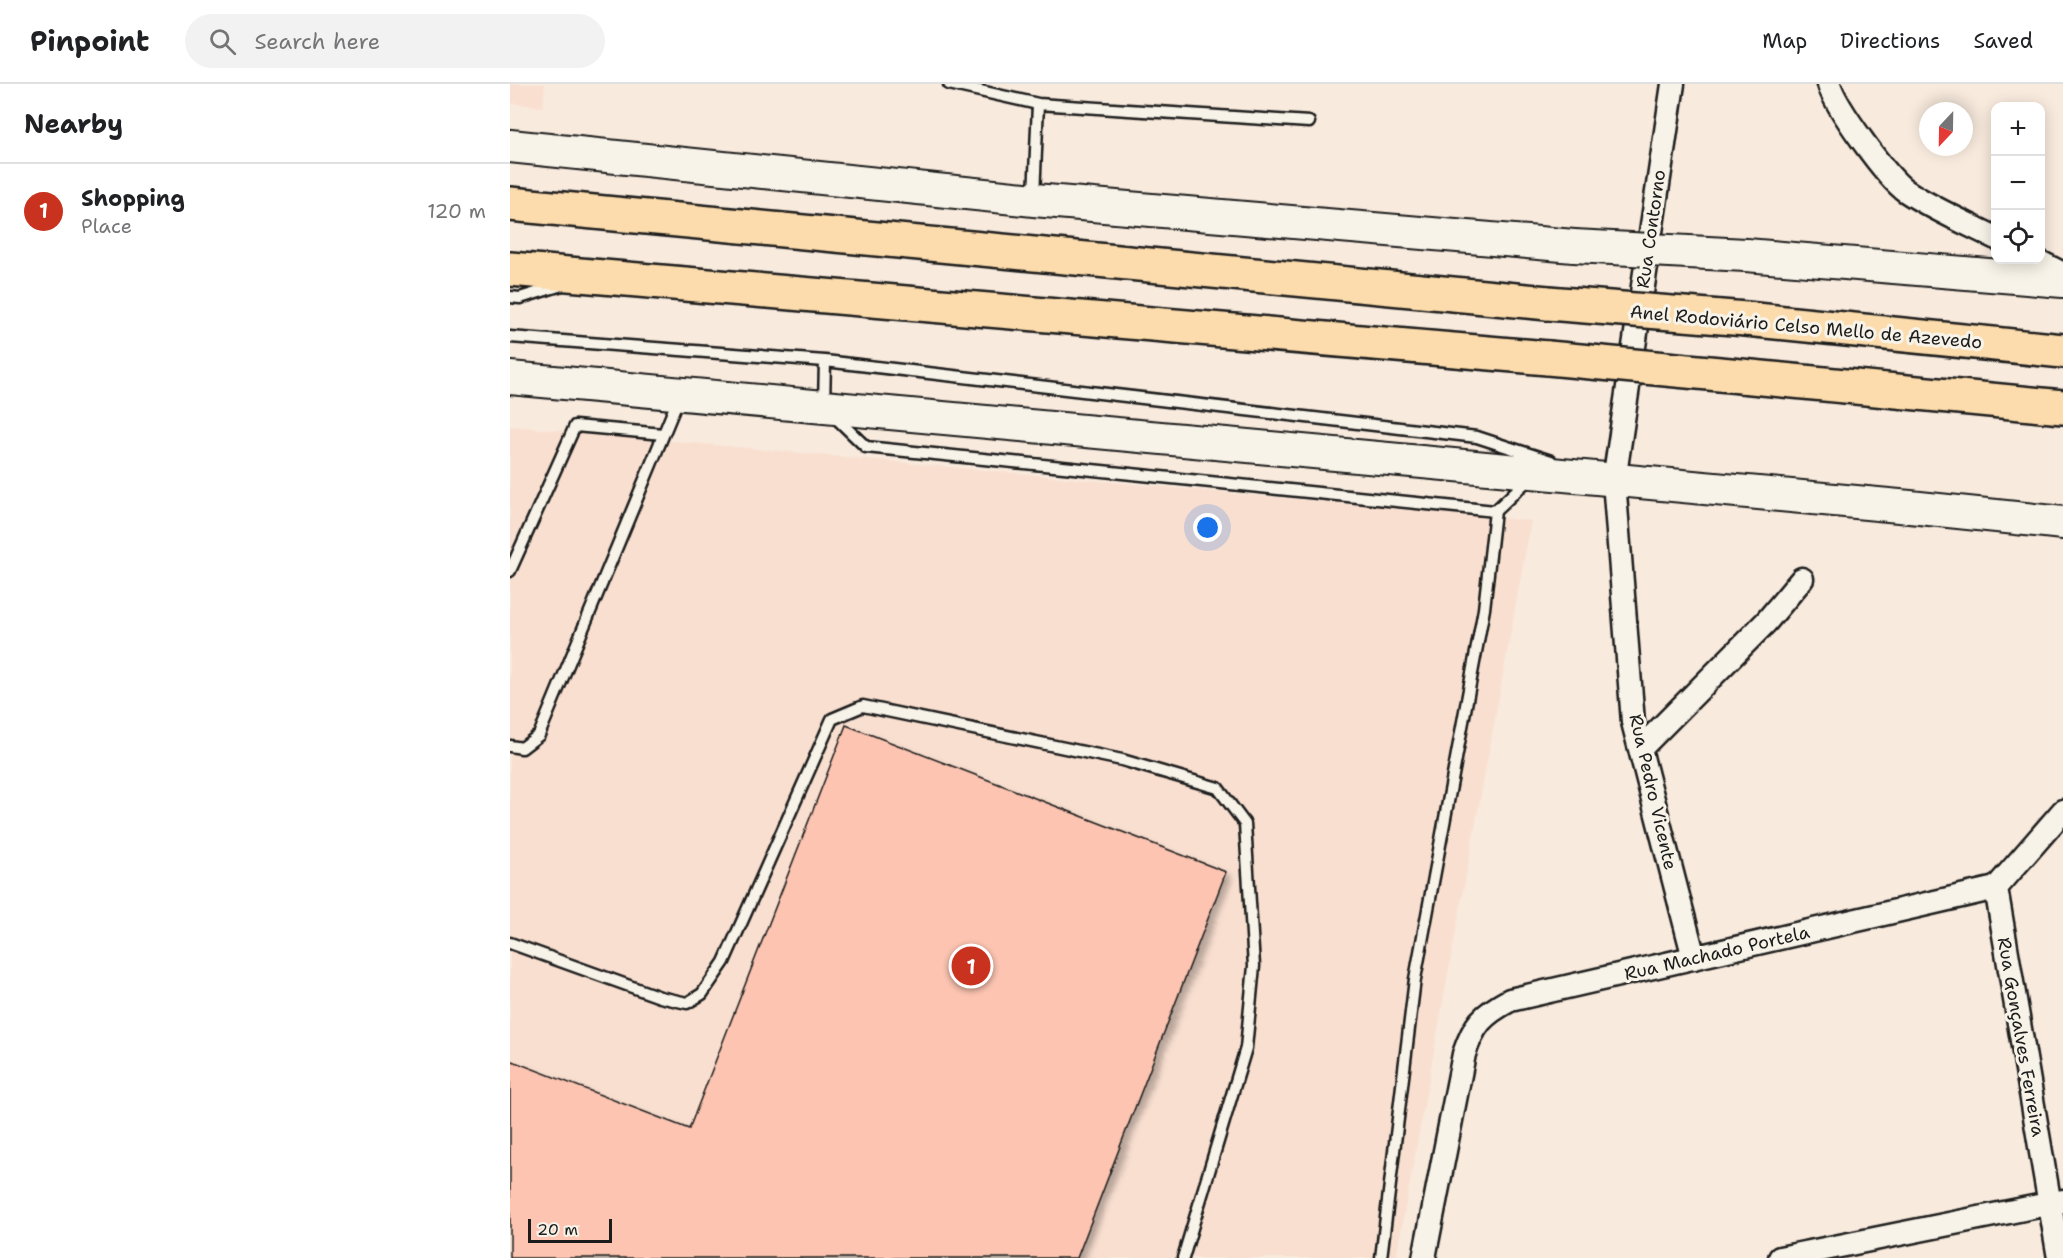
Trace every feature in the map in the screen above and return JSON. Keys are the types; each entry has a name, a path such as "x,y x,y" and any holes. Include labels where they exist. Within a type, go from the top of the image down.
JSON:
{"highway":[{"name":"Anel Rodoviário Celso Mello de Azevedo","path":"510,204 1548,303 1746,319 2063,351"},
{"path":"510,270 1548,358 2063,406"}],"main road":[{"path":"510,146 1034,200 1574,246 1746,255 2063,281"},
{"path":"510,378 2063,523"}],"street":[{"name":"Rua Contorno","path":"1614,481 1673,84"},
{"path":"1834,88 1860,138 1905,190 1991,236"},
{"path":"2044,264 2063,274"},
{"name":"Rua Pedro Vicente","path":"1614,481 1634,722 1694,958"},
{"path":"1640,749 1766,622 1802,579"},
{"path":"1996,888 2063,812"},
{"name":"Rua Machado Portela","path":"1424,1258 1464,1054 1472,1031 1487,1013 1510,1000 1996,888"},
{"name":"Rua Gonçalves Ferreira","path":"1996,888 2056,1203 2060,1258"},
{"path":"1780,1258 2056,1203"}],"lane":[{"path":"949,84 1038,104 1309,122"},
{"path":"1034,200 1038,104"},
{"path":"510,297 520,298 589,276"},
{"path":"510,337 825,361 1477,437 1614,481"},
{"path":"825,361 824,407 866,447 1495,511"},
{"path":"510,746 522,748 539,735 680,394"},
{"path":"510,571 575,426 663,434"},
{"path":"1382,1258 1415,979 1484,609 1495,511 1534,473"},
{"path":"510,943 660,996 687,1003 702,993 724,962 832,719 862,706 1122,760 1218,788 1245,824 1254,966 1246,1048 1183,1258"}],"shaded area":[{"path":"510,84 545,84 543,107 510,103"},
{"path":"510,426 1531,521 1396,1258 510,1258"}],"building":[{"path":"846,725 1226,872 1077,1258 510,1258 510,1060 689,1129"}],"place":[{"name":"Shopping","path":"971,966"}]}
